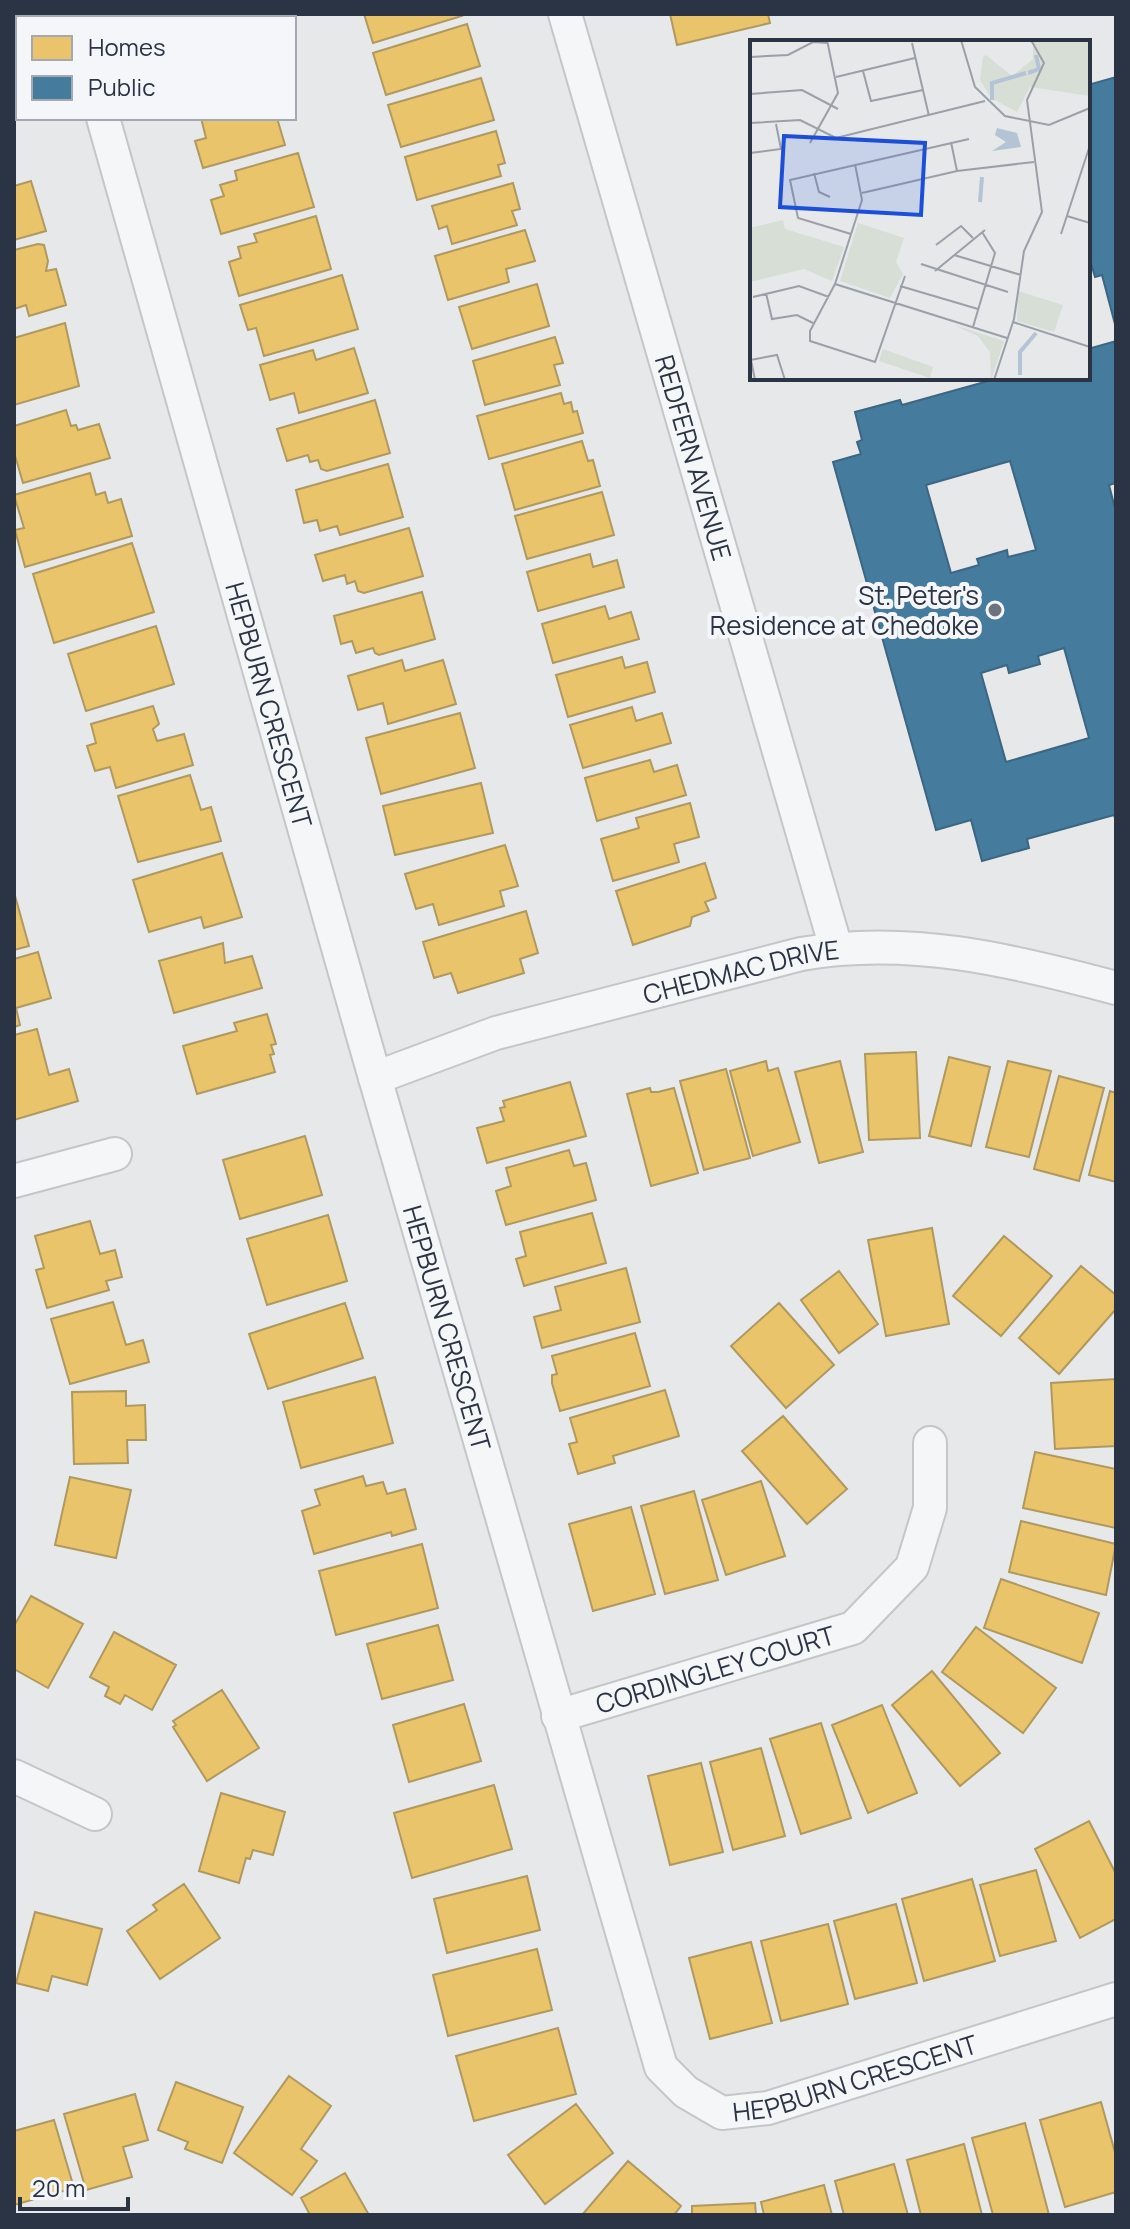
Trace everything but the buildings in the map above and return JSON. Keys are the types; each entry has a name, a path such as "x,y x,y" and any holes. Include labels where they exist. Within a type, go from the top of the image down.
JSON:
{"street":[{"name":"REDFERN AVENUE","path":"565,14 836,948"},
{"name":"HEPBURN CRESCENT","path":"104,120 375,1078 661,2067 686,2092 722,2113 768,2108 1116,1999"},
{"name":"CHEDMAC DRIVE","path":"375,1078 496,1033 794,956 836,948 941,949 1033,965 1116,988"},
{"path":"14,1181 115,1154"},
{"name":"CORDINGLEY COURT","path":"558,1716 853,1628 912,1567 930,1508 930,1443"},
{"path":"14,1776 95,1814"}],"place":[{"name":"St. Peter's Residence at Chedoke","path":"995,610"}]}
